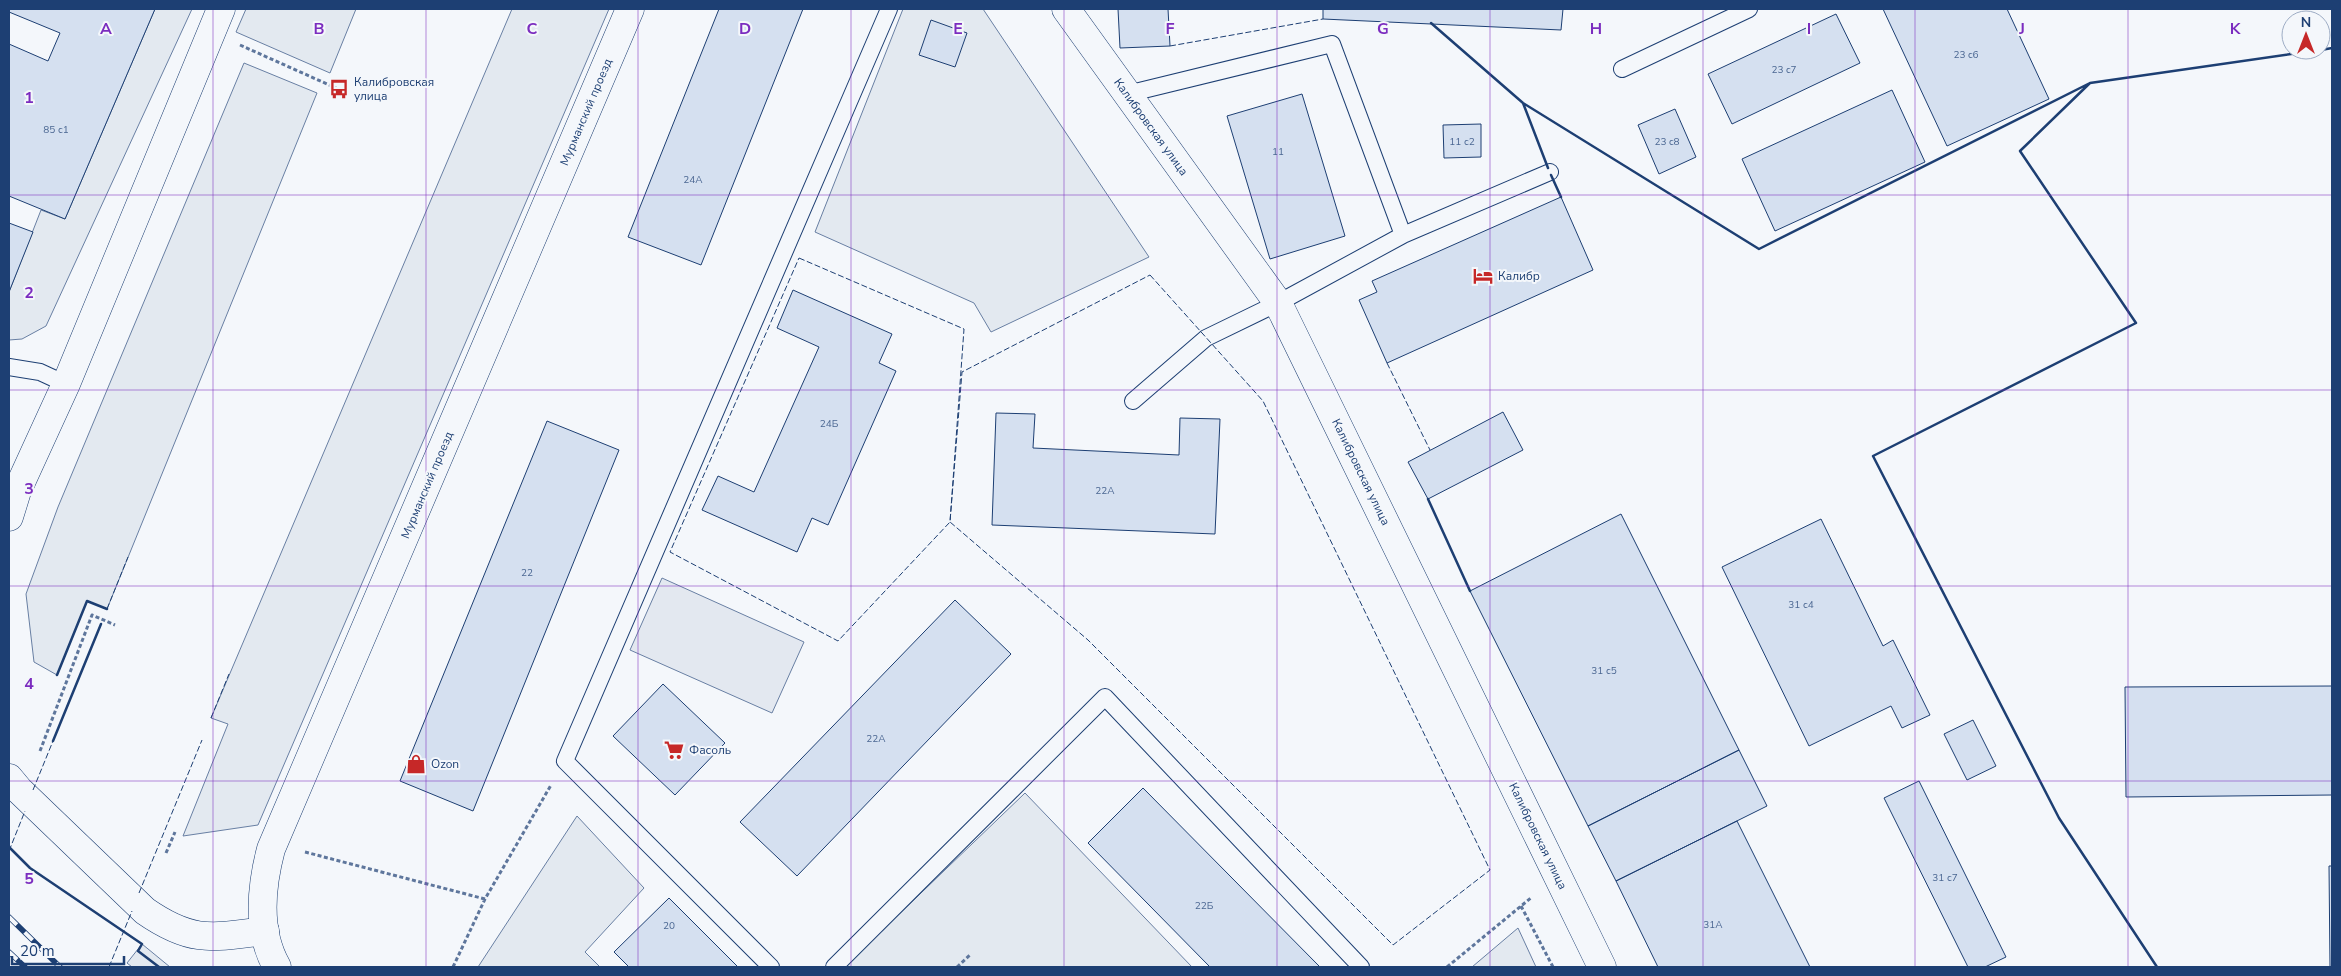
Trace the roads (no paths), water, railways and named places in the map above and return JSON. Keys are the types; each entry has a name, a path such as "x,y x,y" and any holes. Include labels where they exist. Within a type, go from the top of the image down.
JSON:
{"street":[{"path":"9,517 17,491 66,384 221,9"},
{"name":"Мурманский проезд","path":"277,967 272,958 265,931 262,896 271,849 630,9"},
{"name":"Калибровская улица","path":"1066,9 1278,303 1602,967"},
{"path":"9,778 19,790 145,911 168,927 196,936 229,936 265,931"}],"lane":[{"path":"771,967 565,761 888,9"},
{"path":"1622,69 1749,9"},
{"path":"1127,94 1332,44 1403,235"},
{"path":"1133,402 1206,338 1278,303 1403,235 1550,172"},
{"path":"9,367 40,372 66,384"},
{"path":"834,967 1105,697 1361,967"}],"railway":[{"path":"9,917 60,967"},
{"path":"9,952 25,967"}],"place":[{"name":"Калибровская улица","path":"339,89"},
{"name":"Калибр","path":"1483,276"},
{"name":"Фасоль","path":"674,750"},
{"name":"Ozon","path":"416,764"}]}
